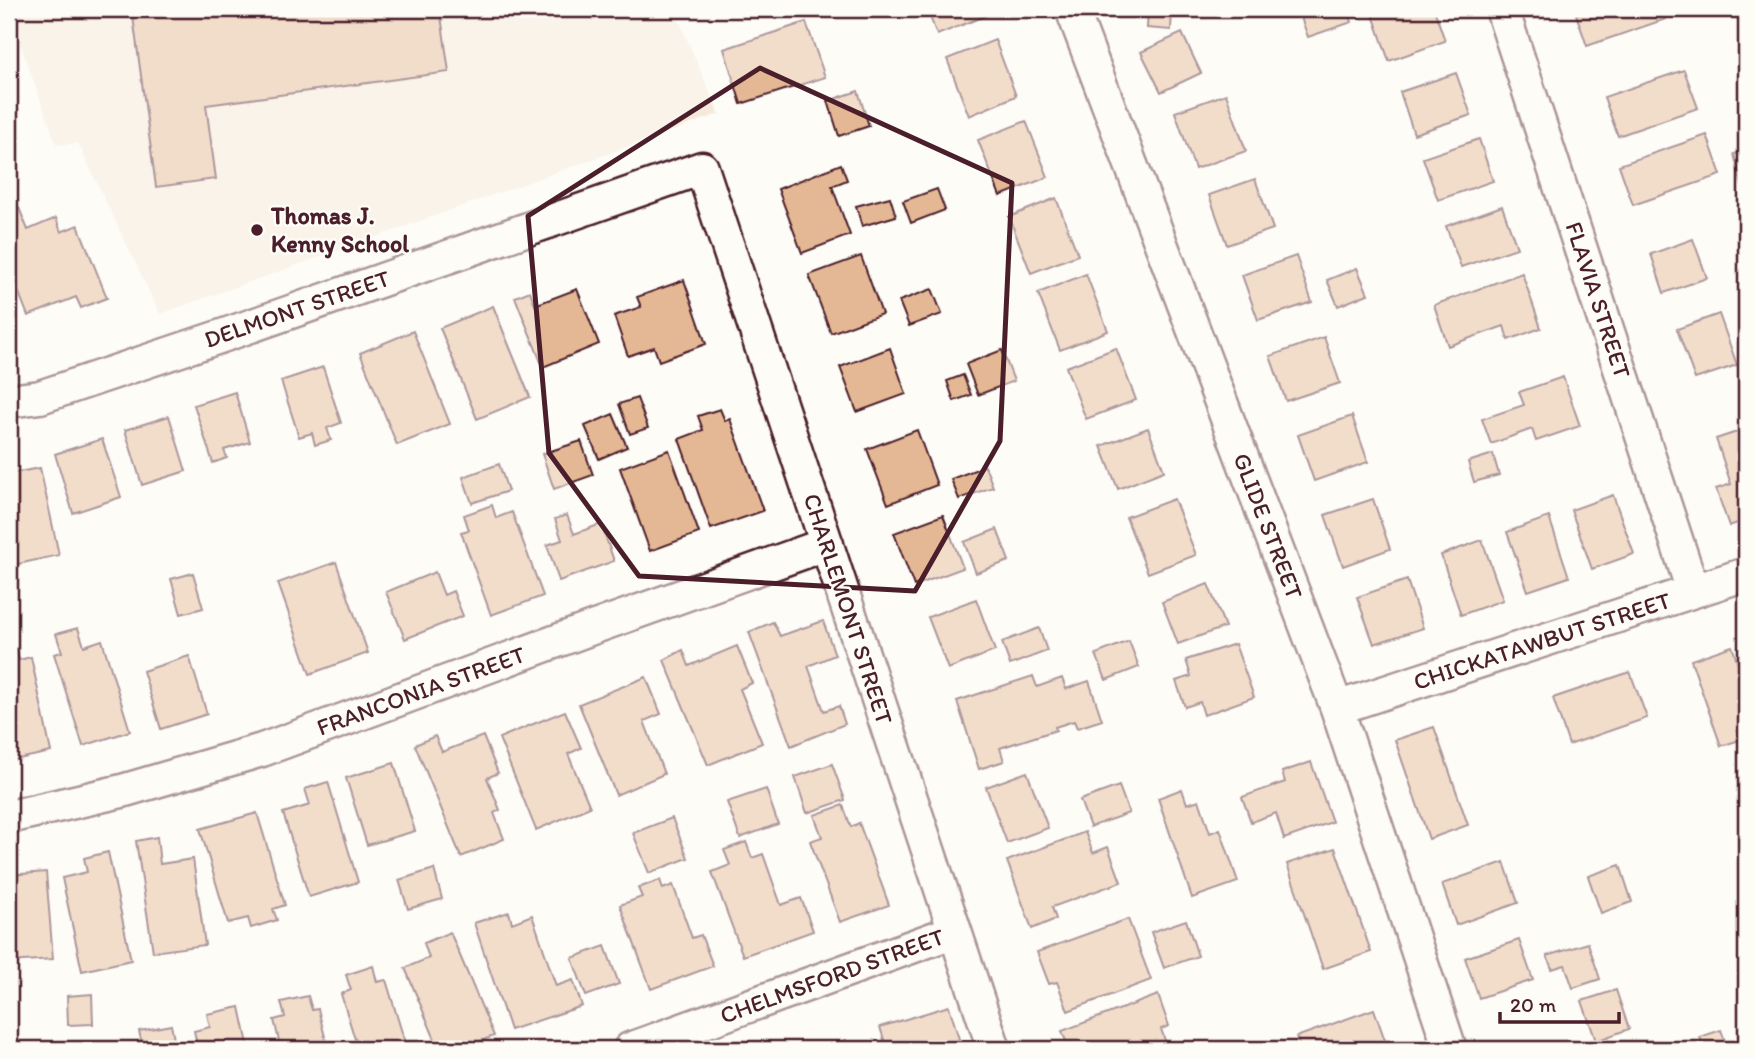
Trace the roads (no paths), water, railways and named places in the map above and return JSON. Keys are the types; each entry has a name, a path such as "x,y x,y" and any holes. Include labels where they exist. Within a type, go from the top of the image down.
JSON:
{"street":[{"name":"GLIDE STREET","path":"1072,9 1337,708 1450,1049"},
{"name":"FLAVIA STREET","path":"1502,9 1693,591"},
{"name":"DELMONT STREET","path":"9,401 40,397 219,337 702,168"},
{"name":"CHARLEMONT STREET","path":"702,168 994,1049"},
{"name":"FRANCONIA STREET","path":"9,817 122,792 262,750 827,544"},
{"name":"CHICKATAWBUT STREET","path":"1337,708 1746,574"},
{"name":"CHELMSFORD STREET","path":"630,1049 955,931"}],"place":[{"name":"Thomas J. Kenny School","path":"257,230"}]}
